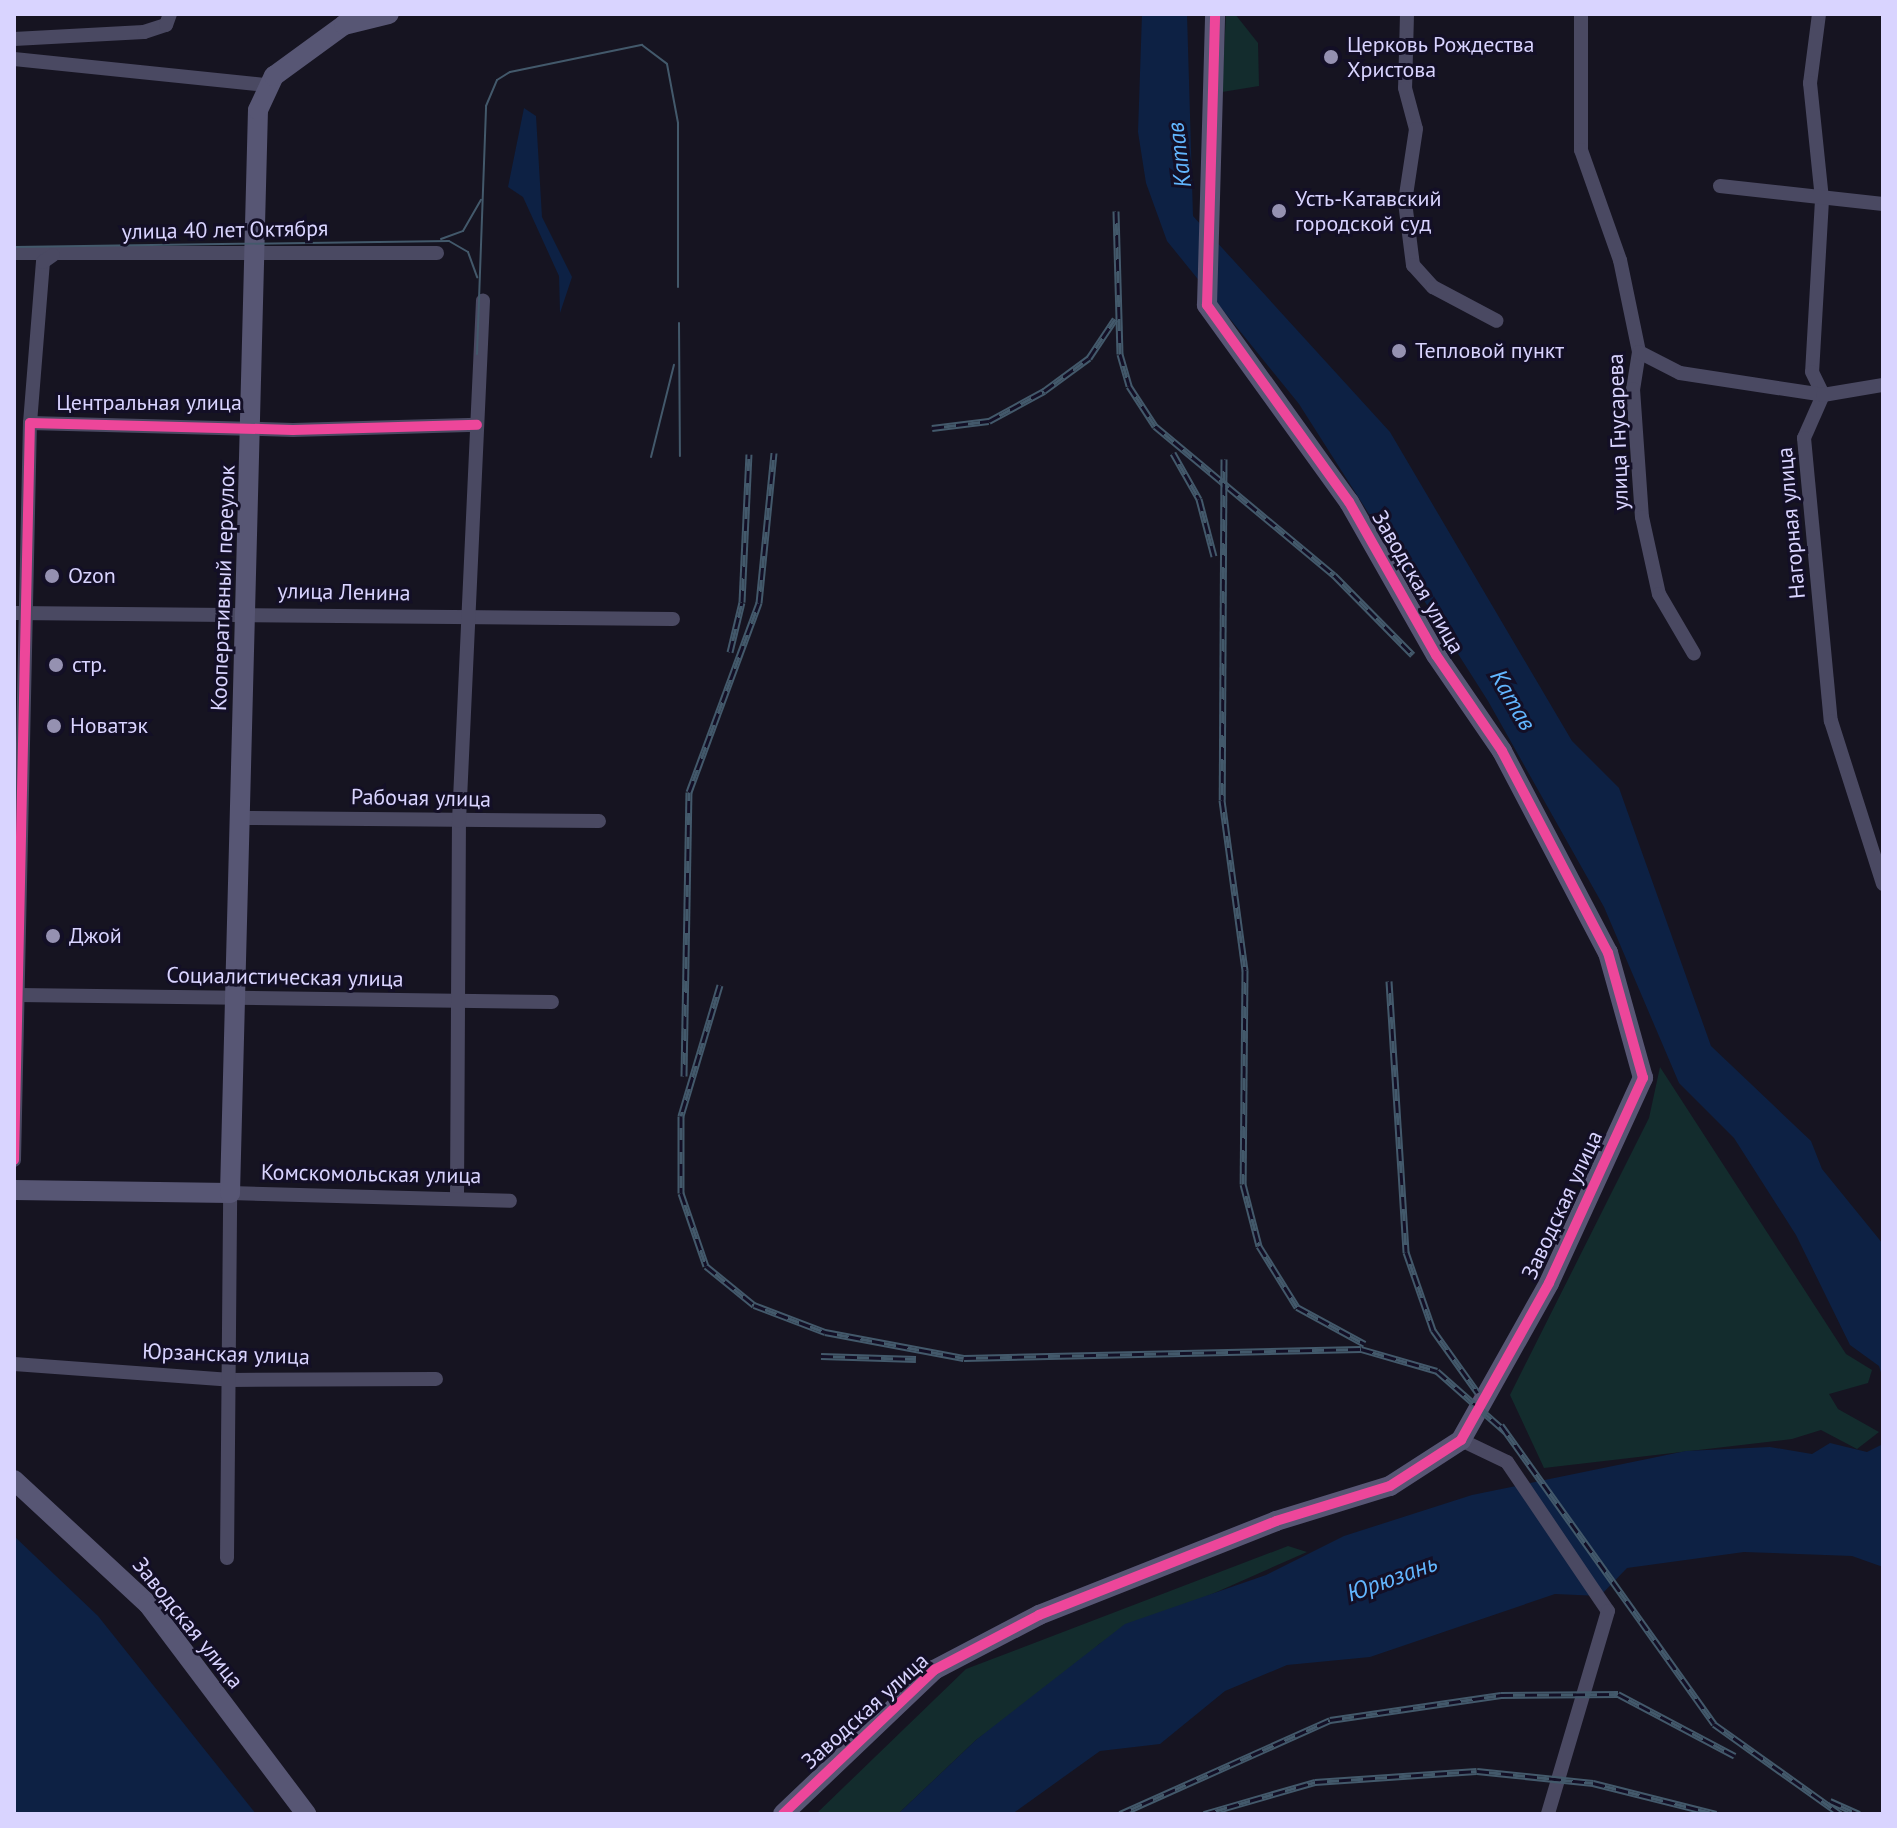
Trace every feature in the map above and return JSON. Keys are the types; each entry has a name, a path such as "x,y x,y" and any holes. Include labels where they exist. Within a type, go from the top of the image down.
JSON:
{"street":[{"path":"14,39 144,32 166,25 170,14"},
{"path":"14,59 267,85 342,20 389,14"},
{"name":"Заводская улица","path":"783,1814 934,1670 1039,1615 1276,1521 1390,1486 1461,1440 1549,1283 1643,1078 1608,953 1502,751 1436,655 1349,502 1207,305 1215,14"},
{"path":"1407,14 1405,88 1416,129 1405,202 1413,265 1433,287 1497,321"},
{"name":"улица Гнусарева","path":"1581,14 1581,150 1620,260 1639,352 1633,389 1642,517 1659,594 1694,654"},
{"path":"1819,14 1810,83 1822,200 1812,372 1823,395"},
{"name":"Кооперативный переулок","path":"230,1193 238,1000 245,613 259,247 258,110 267,85"},
{"path":"1720,186 1822,200 1883,204"},
{"name":"улица 40 лет Октября","path":"14,253 53,255 259,247 437,253"},
{"path":"30,423 43,262 53,255"},
{"path":"457,1197 459,821 483,301"},
{"path":"1639,352 1680,373 1823,395 1883,385"},
{"name":"Нагорная улица","path":"1823,395 1804,438 1825,675 1836,741 1883,884"},
{"name":"Центральная улица","path":"14,1160 18,995 17,613 30,423 252,424 293,430 477,425"},
{"name":"улица Ленина","path":"17,613 673,619"},
{"name":"Рабочая улица","path":"242,818 599,821"},
{"name":"Социалистическая улица","path":"18,995 238,1000 460,998 552,1002"},
{"path":"14,1190 230,1193 227,1558"},
{"name":"Комскомольская улица","path":"230,1193 457,1197 510,1201"},
{"name":"Юрзанская улица","path":"14,1364 230,1380 436,1379"},
{"path":"1461,1440 1507,1462 1603,1599 1608,1611 1548,1814"},
{"name":"Заводская улица","path":"14,1480 148,1604 306,1814"}],"green space":[{"path":"1226,14 1235,14 1258,43 1259,86 1222,92"},
{"path":"1660,1067 1846,1354 1872,1370 1868,1383 1829,1394 1838,1409 1879,1432 1857,1449 1821,1430 1792,1439 1544,1468 1510,1395 1649,1118"},
{"path":"1288,1546 1307,1552 1099,1644 1075,1670 976,1740 898,1814 816,1814 966,1669"}],"water":[{"name":"Катав","path":"1142,14 1187,14 1193,216 1390,432 1572,741 1619,788 1711,1046 1811,1141 1822,1169 1883,1244 1883,1379 1879,1366 1850,1345 1796,1235 1734,1138 1679,1083 1604,907 1488,701 1299,404 1167,241 1146,183 1138,132"},
{"path":"524,108 536,116 542,217 572,277 560,313 559,276 523,197 508,187"},
{"name":"Юрюзань","path":"1830,1443 1867,1452 1883,1444 1883,1567 1852,1556 1744,1552 1627,1568 1600,1596 1555,1594 1370,1657 1287,1665 1225,1691 1160,1744 1100,1751 1012,1814 898,1814 976,1740 1125,1624 1266,1575 1344,1536 1472,1495 1686,1451 1770,1447 1812,1454"},
{"path":"14,1536 98,1616 256,1814 14,1814"}],"tram line":[{"path":"477,354 486,106 497,80 510,72 642,45 667,64 678,123 678,287"},
{"path":"441,239 463,231 481,200"},
{"path":"14,247 449,241 468,252 477,277"},
{"path":"679,323 680,456"},
{"path":"651,457 674,365"}],"railway":[{"path":"1116,211 1120,354 1129,386 1155,426 1334,575 1413,655"},
{"path":"932,428 989,421 1044,391 1089,358 1115,319"},
{"path":"684,1076 689,792 759,603 774,453"},
{"path":"1173,453 1199,499 1214,556"},
{"path":"730,652 742,602 749,454"},
{"path":"1224,459 1222,800 1245,970 1243,1184 1259,1246 1297,1307 1365,1344"},
{"path":"1389,981 1406,1252 1433,1330 1478,1393"},
{"path":"720,985 681,1116 681,1193 706,1266 754,1305 825,1332 964,1358 1361,1349 1437,1371 1506,1432"},
{"path":"821,1356 916,1359"},
{"path":"1501,1425 1714,1724 1840,1814"},
{"path":"1120,1814 1330,1720 1501,1695 1618,1694 1735,1756"},
{"path":"1204,1814 1315,1782 1477,1771 1593,1783 1716,1814"},
{"path":"1830,1801 1859,1814"}],"cycle path":[{"path":"783,1814 934,1670 1039,1615 1276,1521 1390,1486 1461,1440 1549,1283 1643,1078 1608,953 1502,751 1436,655 1349,502 1207,305 1215,14"},
{"path":"14,1160 30,423 293,430 477,425"}],"place":[{"name":"Церковь Рождества Христова","path":"1331,57"},
{"name":"Усть-Катавский городской суд","path":"1279,211"},
{"name":"Тепловой пункт","path":"1399,351"},
{"name":"Ozon","path":"52,576"},
{"name":"стр.","path":"56,665"},
{"name":"Новатэк","path":"54,726"},
{"name":"Джой","path":"53,936"}]}
